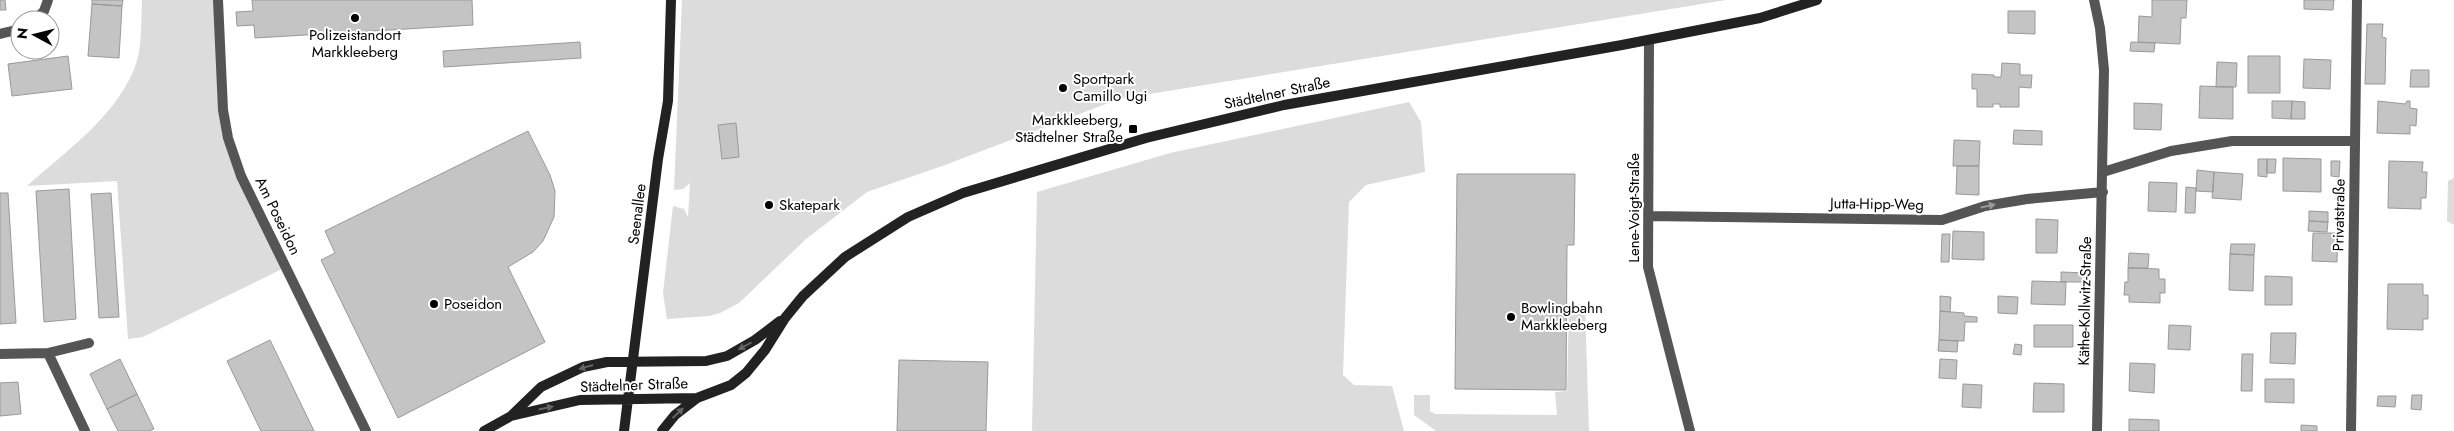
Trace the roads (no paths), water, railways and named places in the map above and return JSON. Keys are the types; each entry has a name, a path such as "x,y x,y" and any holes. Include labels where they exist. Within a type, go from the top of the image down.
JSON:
{"street":[{"name":"Am Poseidon","path":"218,0 223,110 228,138 241,176 366,431"},
{"name":"Seenallee","path":"624,431 630,398 658,159 668,102 671,0"},
{"name":"Städtelner Straße","path":"511,416 580,400 697,398 731,384 746,373 765,350 785,318 824,275 875,236 908,217 963,193 1146,138 1284,105 1648,40 1760,18 1817,0"},
{"name":"Käthe-Kollwitz-Straße","path":"2094,0 2100,28 2104,70 2097,431"},
{"name":"Privatstraße","path":"2351,431 2357,0"},
{"name":"Lene-Voigt-Straße","path":"1648,40 1648,267 1690,431"},
{"path":"2103,172 2171,151 2232,141 2354,141"},
{"name":"Jutta-Hipp-Weg","path":"1648,216 1942,220 1993,204 2103,192"},
{"name":"Städtelner Straße","path":"484,431 511,416 541,387 583,367 607,362 690,363 727,356 755,340 785,318"},
{"path":"0,354 48,353 89,343"},
{"path":"48,353 86,431"},
{"path":"662,431 675,414 697,398"}],"place":[{"name":"Polizeistandort Markkleeberg","path":"355,18"},
{"name":"Sportpark Camillo Ugi","path":"1063,88"},
{"name":"Markkleeberg, Städtelner Straße","path":"1133,129"},
{"name":"Skatepark","path":"769,205"},
{"name":"Poseidon","path":"434,304"},
{"name":"Bowlingbahn Markkleeberg","path":"1511,317"}]}
